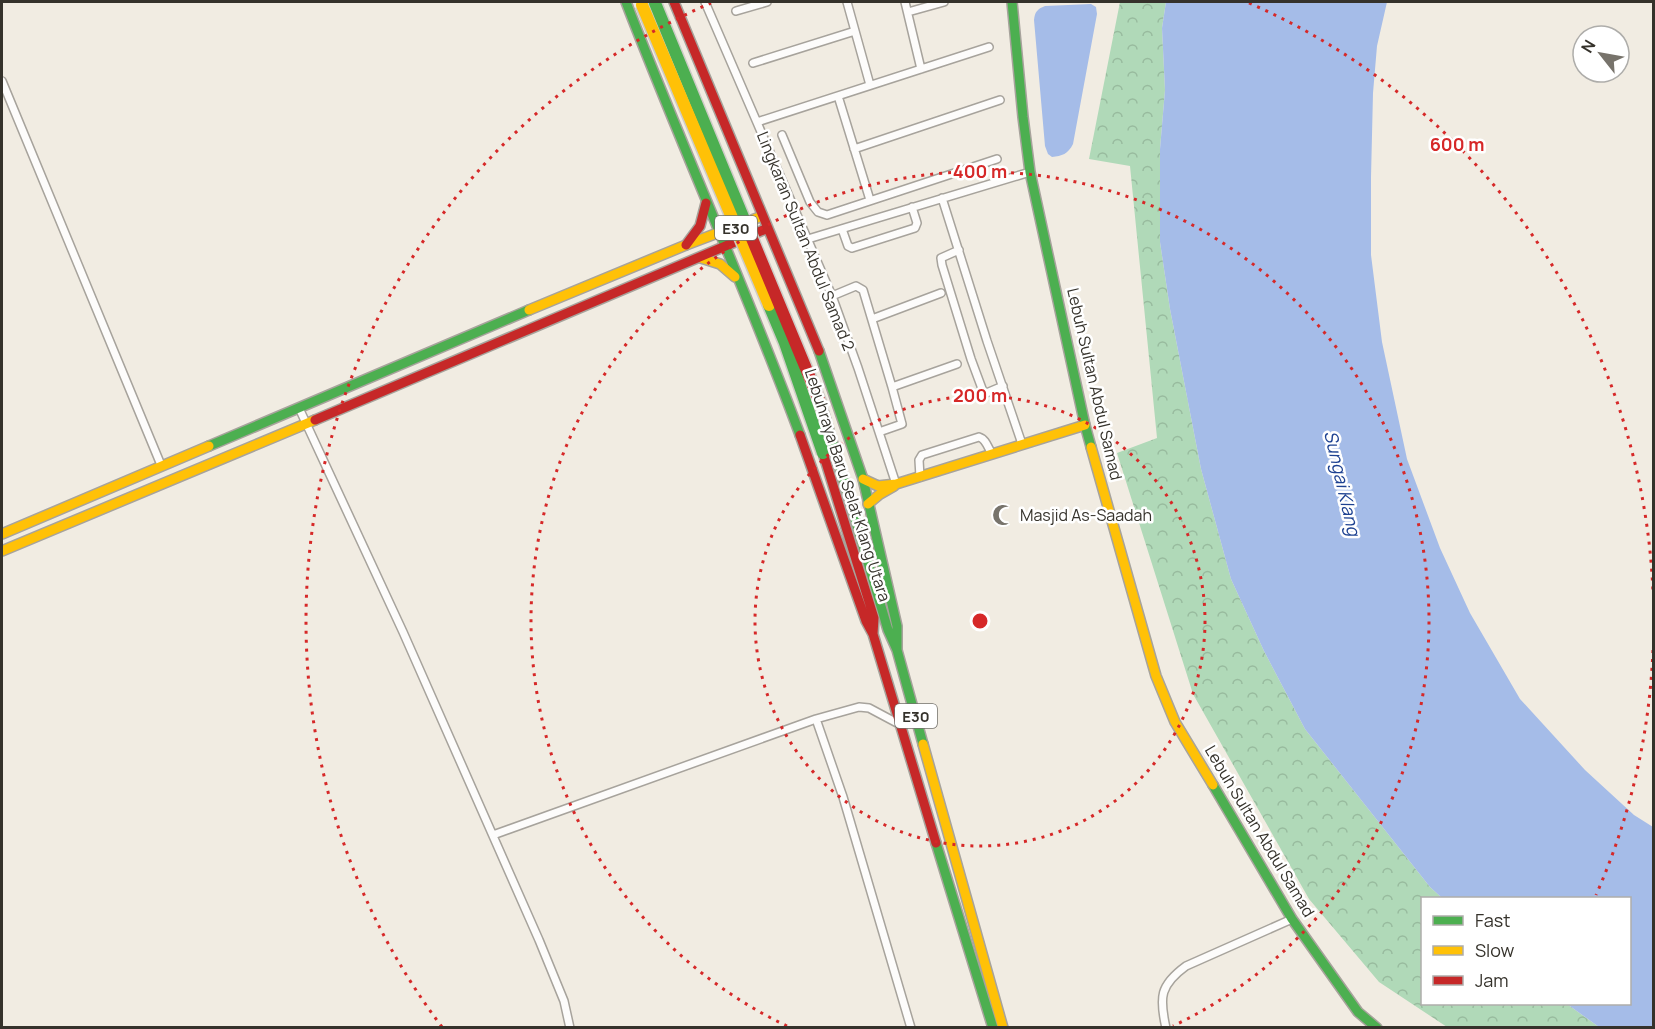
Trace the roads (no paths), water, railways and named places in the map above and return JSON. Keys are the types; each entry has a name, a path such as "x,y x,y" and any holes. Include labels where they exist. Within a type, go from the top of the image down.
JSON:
{"main road":[{"path":"626,2 765,343 866,621 873,634"},
{"path":"674,2 823,361 863,479 897,626 897,650"},
{"name":"Lebuh Sultan Abdul Samad","path":"1012,2 1030,172 1085,425 1156,676 1175,722 1292,920 1358,1012 1377,1028"},
{"name":"Lebuhraya Baru Selat Klang Utara","path":"648,3 822,407 888,630 897,650 1003,1028"},
{"name":"Lebuhraya Baru Selat Klang Utara","path":"648,3 785,343 823,453 873,618 873,634 899,724 993,1028"},
{"path":"686,245 701,227 706,202"},
{"path":"2,534 439,348 686,245 762,216"},
{"path":"2,551 768,228"},
{"path":"701,258 722,264 740,282"},
{"path":"439,348 446,364"},
{"path":"863,479 878,486 896,484 1085,425"},
{"path":"868,504 896,484"}],"street":[{"name":"Lingkaran Sultan Abdul Samad 2","path":"705,2 832,296 896,484"},
{"path":"736,11 767,2"},
{"path":"847,2 870,86"},
{"path":"905,2 921,69"},
{"path":"908,12 944,2"},
{"path":"753,63 855,31"},
{"path":"757,122 989,47"},
{"path":"2,81 161,465"},
{"path":"838,96 870,200"},
{"path":"854,149 1000,100"},
{"path":"782,135 810,202 818,212 826,215 997,159"},
{"path":"808,239 1030,172"},
{"path":"942,198 1023,444"},
{"path":"842,229 848,246 852,248 915,228 917,223 912,207"},
{"path":"959,250 941,258 971,360 984,394 1003,386"},
{"path":"832,296 856,286 863,290 902,424 879,432"},
{"path":"872,319 941,293"},
{"path":"892,387 957,364"},
{"path":"298,408 403,632 493,835 564,1001 570,1028"},
{"path":"920,477 919,460 922,455 979,437 992,454"},
{"path":"493,835 816,719 859,707 869,708 899,724"},
{"path":"816,719 843,797 910,1028"},
{"path":"1166,1028 1161,1007 1163,991 1172,976 1186,966 1292,920"}],"water":[{"name":"Sungai Klang","path":"1166,2 1387,2 1377,46 1373,93 1371,255 1382,342 1407,459 1440,548 1470,613 1520,699 1585,770 1634,815 1653,827 1653,1027 1599,1027 1568,1005 1631,1005 1631,897 1441,897 1430,887 1305,729 1264,651 1231,579 1201,469 1170,309 1160,242 1160,149 1165,90 1162,28"},
{"path":"1091,4 1096,7 1097,14 1073,144 1064,154 1052,157 1045,146 1035,15 1045,6"}],"place":[{"name":"Masjid As-Saadah","path":"1003,515"}]}
